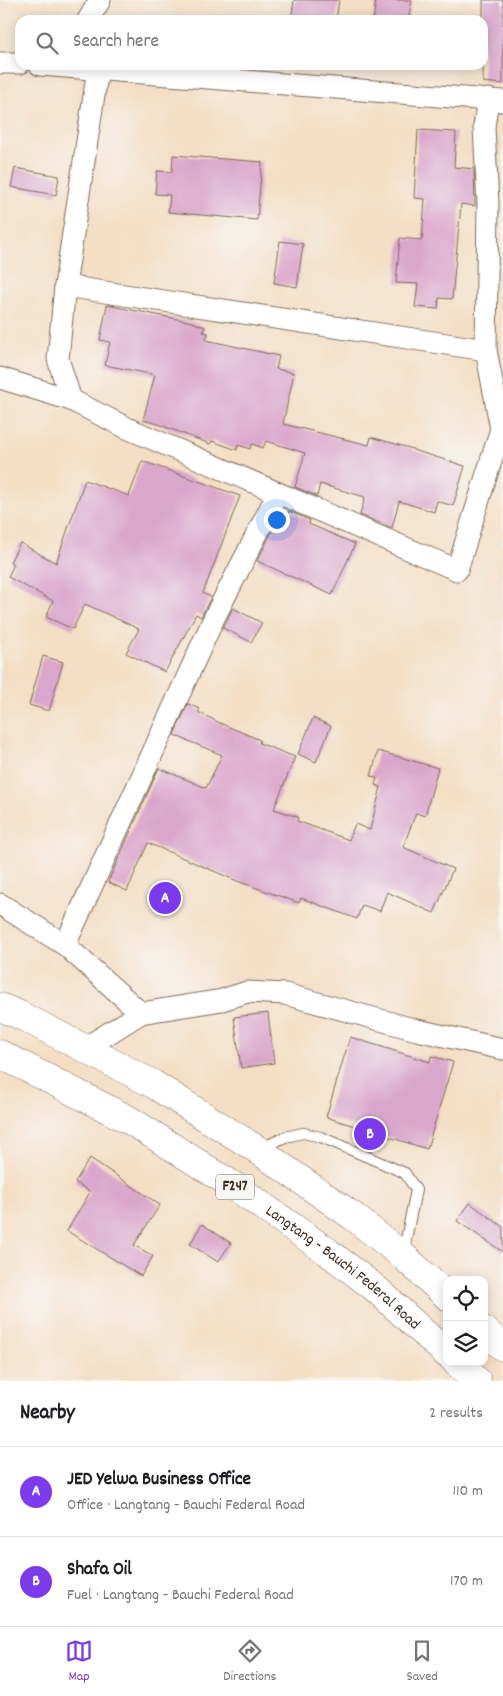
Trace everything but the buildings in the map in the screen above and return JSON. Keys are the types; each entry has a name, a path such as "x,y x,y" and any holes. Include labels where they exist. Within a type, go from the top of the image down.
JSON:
{"main road":[{"name":"F247","path":"0,1007 22,1016 153,1084 258,1150 354,1217 402,1255 443,1292"},
{"name":"Langtang - Bauchi Federal Road","path":"1,1060 131,1121 234,1186 328,1252 375,1288 443,1350"},
{"path":"488,1334 503,1347"},
{"path":"460,1366 477,1381"}],"street":[{"path":"91,15 100,0"},
{"path":"0,63 15,63"},
{"path":"71,400 58,359 65,286 98,70"},
{"path":"0,378 71,400 127,428 457,570 502,429 486,350 496,204 484,127 496,100 111,70"},
{"path":"65,286 486,350"},
{"path":"65,944 215,616 278,493"},
{"path":"0,904 65,944 141,1013"},
{"path":"85,1048 141,1013 222,1000 248,992 285,994 417,1030 503,1049"}],"lane":[{"path":"258,1150 285,1138 303,1133 321,1137 405,1173 416,1190 402,1255"}],"place":[{"name":"JED Yelwa Business Office","path":"165,898"},
{"name":"Shafa Oil","path":"370,1134"}]}
